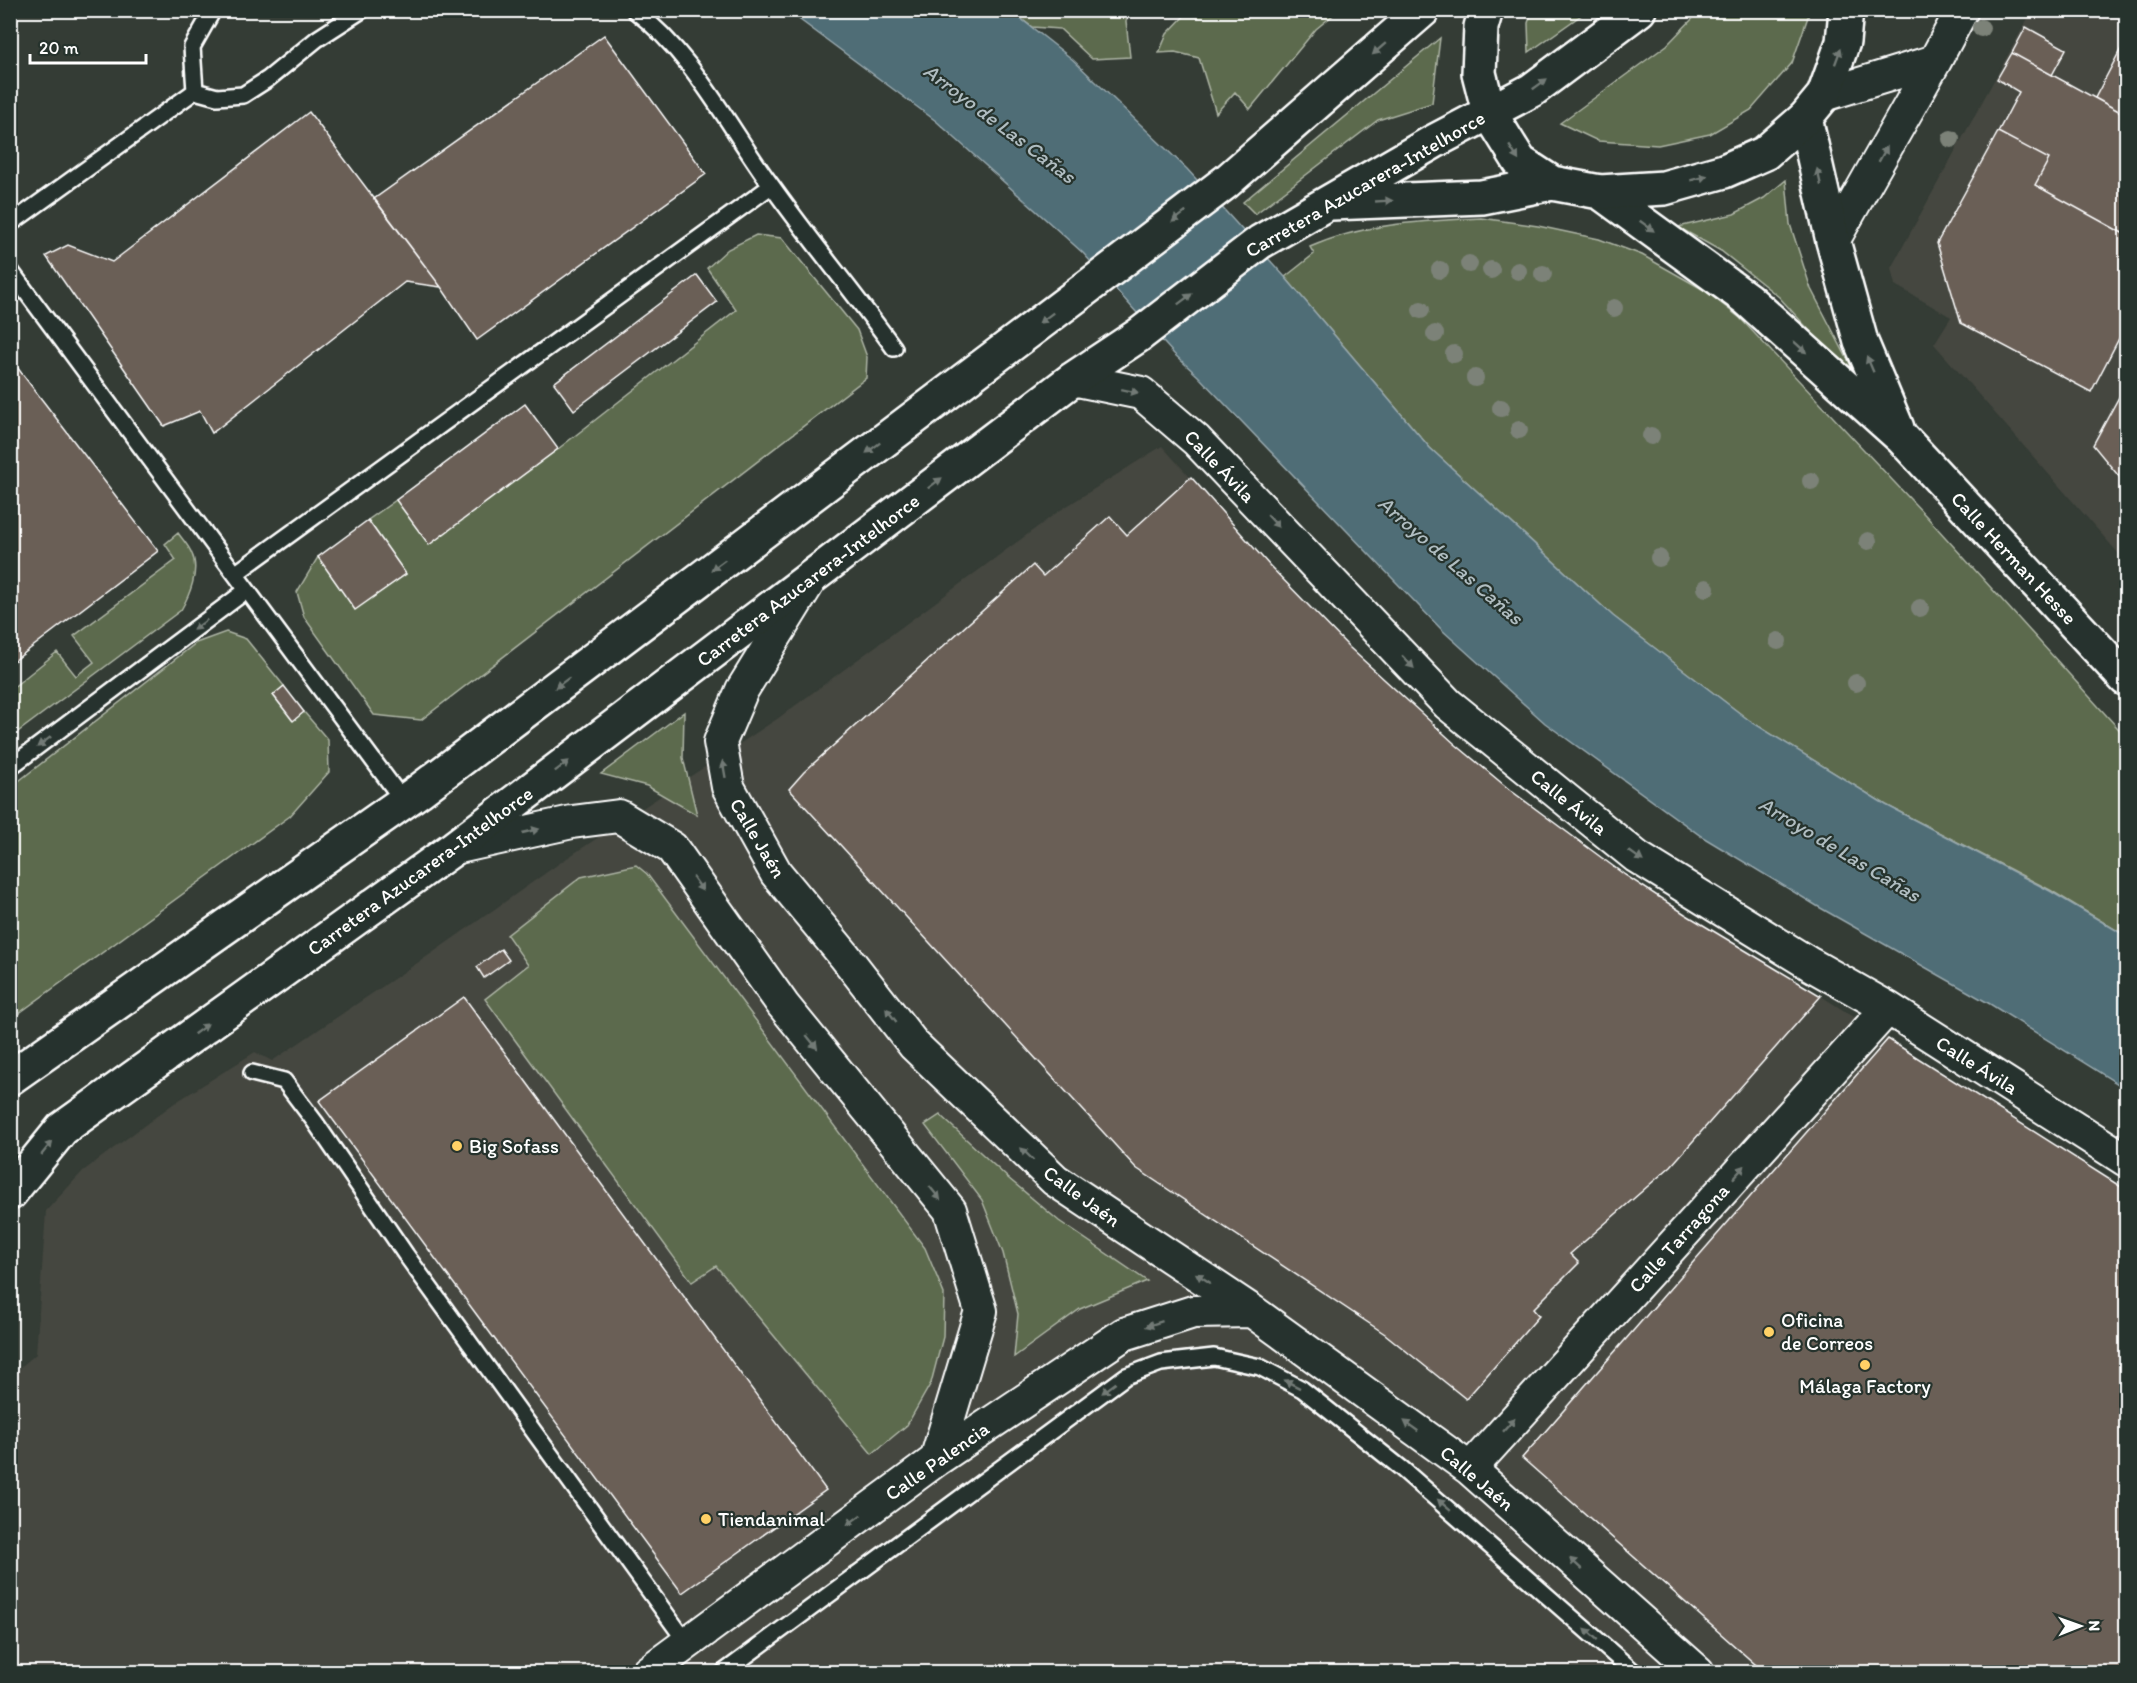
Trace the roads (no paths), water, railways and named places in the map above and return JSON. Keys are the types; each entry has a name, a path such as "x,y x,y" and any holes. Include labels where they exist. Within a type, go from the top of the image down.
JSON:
{"main road":[{"path":"10,1078 404,802 1093,283 1226,182 1423,10"},
{"path":"1486,10 1481,27 1479,73 1489,112 1520,162 1552,183"},
{"name":"Carretera Azucarera-Intelhorce","path":"10,1193 62,1129 454,848 1073,379 1138,335 1260,242 1532,90 1639,10"},
{"path":"1326,204 1482,197 1552,183 1600,192 1664,188 1724,171 1765,153 1815,106 1843,42 1846,10"},
{"path":"1815,106 1833,241 1861,342 1902,438"},
{"path":"1600,192 1747,299 1902,438"},
{"name":"Calle Herman Hesse","path":"1902,438 2127,679"}],"street":[{"path":"1833,241 1962,10"},
{"path":"1815,106 1935,61"},
{"name":"Calle Ávila","path":"1073,379 1142,393 1196,440 1448,704 1637,857 1810,964 1888,1008 2127,1160"},
{"name":"Calle Jaén","path":"812,577 742,690 720,742 728,787 776,873 914,1045 1055,1180 1252,1311 1470,1469 1698,1672"},
{"path":"454,848 572,822 619,816 672,848 783,1005 950,1210 981,1311 936,1460"},
{"name":"Calle Tarragona","path":"1470,1469 1888,1008"},
{"name":"Calle Palencia","path":"648,1672 936,1460 1124,1334 1193,1312 1252,1311"}],"lane":[{"path":"195,91 192,47 213,10"},
{"path":"195,91 218,97 243,95 268,79 317,39 362,10"},
{"path":"634,10 645,18 681,55 771,186 894,348"},
{"path":"10,224 195,91"},
{"path":"235,574 771,186"},
{"path":"10,270 404,802"},
{"path":"10,767 247,590"},
{"path":"252,1073 284,1082 315,1122 406,1254 687,1643"},
{"path":"724,1672 1126,1376 1161,1363 1214,1357 1260,1367 1302,1389 1401,1468 1634,1672"}],"water":[{"name":"Arroyo de Las Cañas","path":"788,11 1011,11 1072,59 1187,169 1285,277 1430,448 1613,616 1750,721 1886,805 2050,891 2126,936 2126,1089 1990,1004 1817,906 1701,836 1545,723 1442,630 1198,376 1174,354 1083,253 936,121"}],"place":[{"name":"Big Sofass","path":"457,1146"},
{"name":"Oficina de Correos","path":"1769,1332"},
{"name":"Málaga Factory","path":"1865,1365"},
{"name":"Tiendanimal","path":"706,1519"}]}
